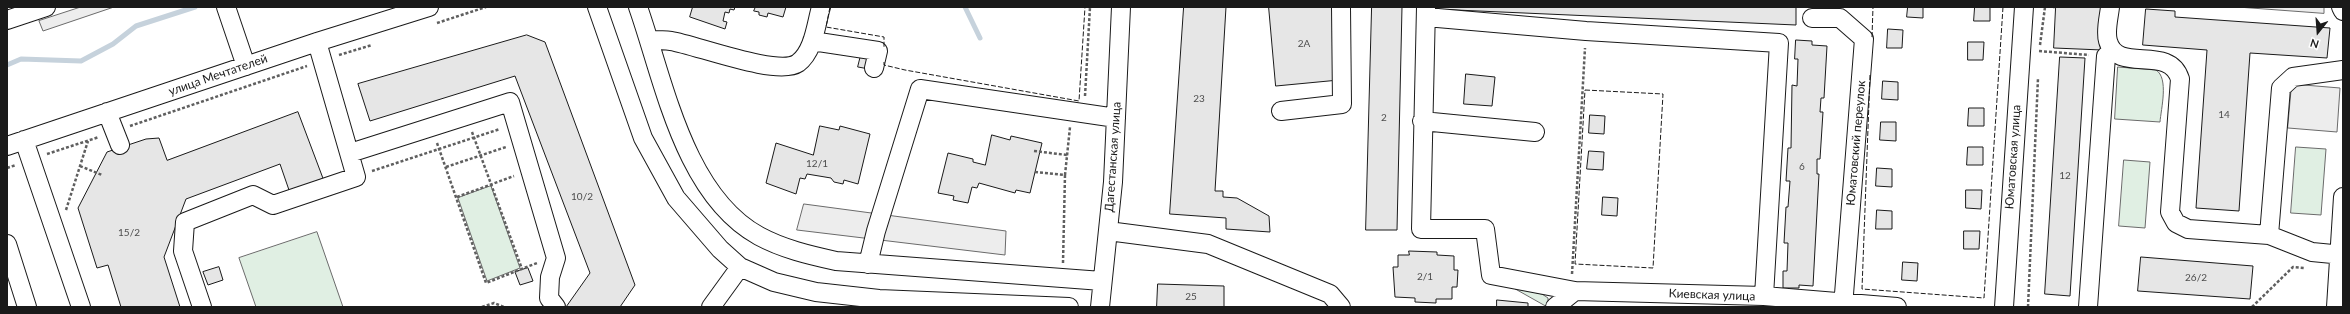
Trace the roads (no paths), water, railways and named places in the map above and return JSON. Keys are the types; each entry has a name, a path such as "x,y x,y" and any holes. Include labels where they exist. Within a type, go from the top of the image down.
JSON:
{"street":[{"path":"7,20 46,7"},
{"path":"226,7 246,66"},
{"name":"улица Мечтателей","path":"7,146 317,42 429,7"},
{"path":"597,7 644,138 676,198 720,250 740,266 774,282 816,292 879,299 1069,307"},
{"path":"638,7 673,117 698,171 727,212 758,236 797,253 836,261 1102,281"},
{"path":"649,40 671,41 750,62 784,66 798,63 812,41 821,7"},
{"name":"Дагестанская улица","path":"1100,307 1108,231 1116,118 1121,7"},
{"path":"1281,111 1342,104 1341,7"},
{"name":"Юматовская улица","path":"2004,307 2024,7"},
{"path":"2110,7 2107,39 2114,52 2125,57 2166,62 2178,74 2180,79 2170,212 2176,223 2188,229 2269,235 2312,252 2341,255"},
{"path":"2341,7 2343,11"},
{"path":"1535,132 1422,122 1426,12 1586,31 1779,43 1764,296"},
{"name":"Юматовский переулок","path":"1812,18 1840,18 1864,39 1843,305"},
{"path":"812,41 878,51 874,68"},
{"path":"202,307 182,251 185,222 253,195 273,205 356,177 317,42"},
{"path":"2088,307 2106,56"},
{"path":"2269,235 2281,88 2293,77 2343,70"},
{"path":"868,264 876,231 920,89 1116,118"},
{"path":"350,153 510,102 556,258 550,277 549,298 556,307"},
{"path":"107,112 117,138"},
{"name":"Киевская улица","path":"1422,122 1421,230 1485,229 1491,275 1575,291 1764,296 1843,305 1897,307"},
{"path":"24,140 81,307"},
{"path":"2336,307 2341,255 2343,197"},
{"path":"1108,231 1208,244 1330,294 1341,307"},
{"path":"7,244 27,307"},
{"path":"711,307 740,266"},
{"path":"1555,307 1575,291"}],"waterway":[{"path":"7,65 21,59 81,61 113,44 136,26 195,7"},
{"path":"965,7 980,38"}]}
